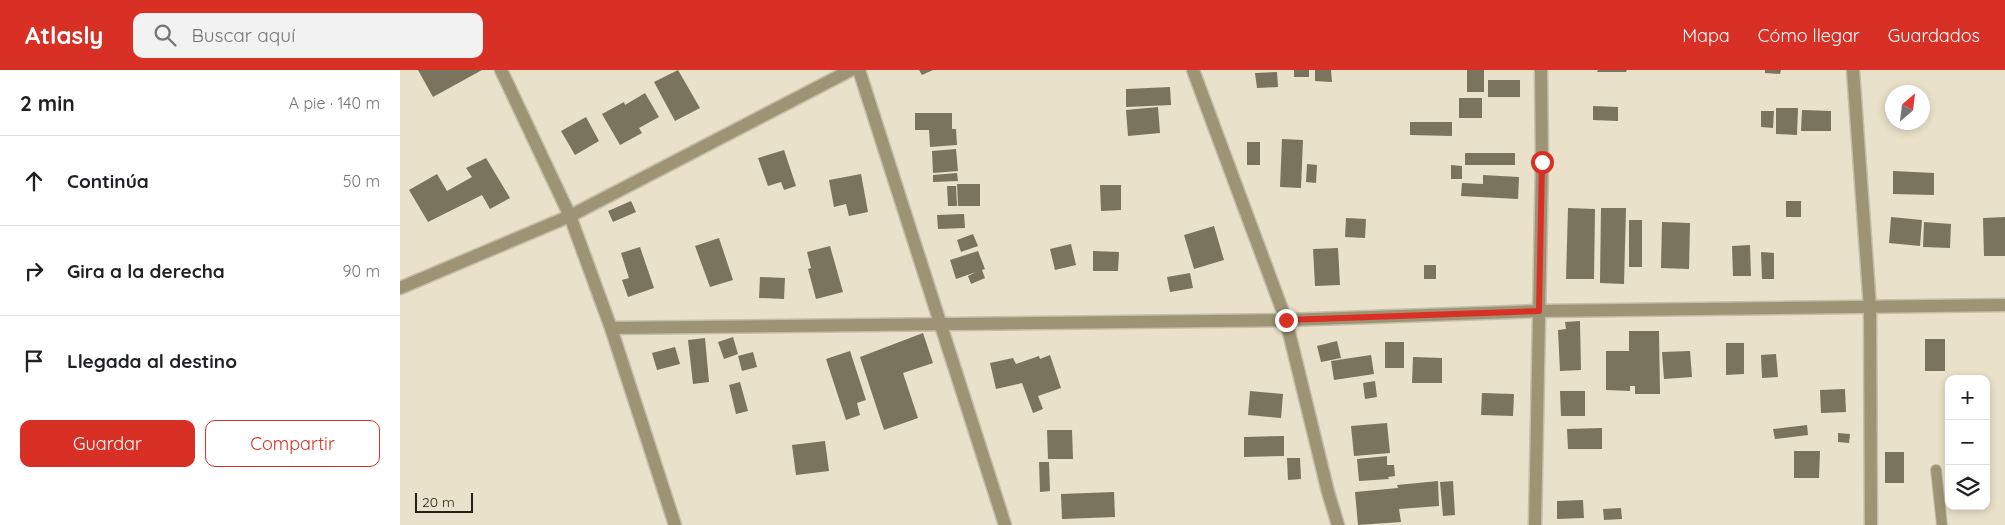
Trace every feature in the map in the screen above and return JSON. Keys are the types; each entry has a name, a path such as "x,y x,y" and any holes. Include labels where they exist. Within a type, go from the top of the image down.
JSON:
{"street":[{"path":"501,70 570,216 611,328 675,525"},
{"path":"400,288 570,216 851,70"},
{"path":"858,70 1005,525"},
{"path":"1193,70 1286,320 1328,492 1338,525"},
{"path":"1535,525 1542,162 1541,70"},
{"path":"1853,70 1870,308 1871,525"},
{"path":"611,328 1286,320 1539,311 2005,305"}],"lane":[{"path":"1936,470 1942,525"}],"building":[{"path":"418,70 482,70 433,97"},
{"path":"678,70 700,108 675,121 654,82"},
{"path":"919,70 933,70 922,75"},
{"path":"1294,70 1309,70 1309,77 1294,77"},
{"path":"1315,70 1331,70 1332,82 1315,81"},
{"path":"1467,70 1484,70 1484,92 1467,92"},
{"path":"1598,70 1627,70 1626,72 1597,72"},
{"path":"1765,70 1781,70 1780,74 1765,73"},
{"path":"1277,72 1278,87 1257,88 1255,73"},
{"path":"1488,80 1520,80 1520,97 1488,97"},
{"path":"1170,87 1171,105 1126,107 1126,89"},
{"path":"645,93 659,117 639,128 642,133 620,145 602,114 624,102 625,105"},
{"path":"1459,98 1482,98 1482,118 1459,118"},
{"path":"1593,106 1618,107 1618,121 1593,120"},
{"path":"1158,107 1160,133 1128,136 1126,110"},
{"path":"1776,108 1798,108 1797,135 1776,134"},
{"path":"1802,110 1831,111 1831,131 1801,131"},
{"path":"1761,111 1774,111 1773,128 1761,127"},
{"path":"915,113 952,113 952,129 956,129 957,145 930,147 929,130 915,130"},
{"path":"586,117 599,141 575,155 561,131"},
{"path":"1410,122 1452,122 1452,136 1410,135"},
{"path":"1282,139 1303,140 1301,188 1280,187"},
{"path":"1247,142 1260,142 1260,165 1247,165"},
{"path":"956,149 958,171 933,173 932,151"},
{"path":"784,150 796,186 784,190 781,182 768,186 758,158"},
{"path":"1465,153 1515,153 1515,165 1465,165"},
{"path":"486,158 510,198 490,209 482,195 428,222 409,190 437,174 447,191 472,177 466,168"},
{"path":"1307,164 1317,165 1316,183 1306,182"},
{"path":"1451,165 1462,166 1462,179 1451,179"},
{"path":"1893,171 1934,173 1934,195 1893,194"},
{"path":"957,173 958,181 933,182 933,175"},
{"path":"861,174 868,212 849,216 846,204 834,207 829,180"},
{"path":"1483,175 1519,177 1518,199 1461,196 1462,183 1483,184"},
{"path":"957,184 980,184 980,206 958,206"},
{"path":"1100,185 1121,185 1121,210 1101,211"},
{"path":"947,186 956,186 957,206 948,206"},
{"path":"631,201 636,212 613,222 608,211"},
{"path":"1786,201 1801,201 1801,217 1786,217"},
{"path":"1568,208 1595,209 1594,279 1566,279"},
{"path":"1601,208 1626,208 1624,284 1600,283"},
{"path":"964,214 965,228 938,229 937,215"},
{"path":"1891,217 1922,220 1920,246 1889,243"},
{"path":"2005,217 2005,256 1984,256 1983,218"},
{"path":"1346,218 1366,219 1365,238 1345,237"},
{"path":"1629,220 1642,220 1642,267 1629,267"},
{"path":"1662,222 1690,223 1689,269 1661,268"},
{"path":"1924,222 1951,224 1950,248 1923,247"},
{"path":"1214,226 1224,260 1194,269 1184,235"},
{"path":"973,234 978,246 961,252 957,240"},
{"path":"719,238 733,280 710,287 695,246"},
{"path":"1071,244 1076,265 1055,270 1050,249"},
{"path":"1750,245 1751,276 1733,276 1732,246"},
{"path":"830,246 843,292 816,299 808,269 811,268 807,252"},
{"path":"640,247 654,288 628,297 622,280 629,278 621,253"},
{"path":"1338,248 1340,285 1315,286 1313,249"},
{"path":"978,251 985,269 982,270 985,278 971,284 968,276 976,272 956,279 950,260"},
{"path":"1093,251 1119,252 1118,271 1093,271"},
{"path":"1761,252 1774,253 1774,279 1762,279"},
{"path":"1424,265 1436,265 1436,279 1424,279"},
{"path":"1190,273 1193,288 1170,292 1167,277"},
{"path":"760,277 785,278 784,299 759,298"},
{"path":"1580,321 1581,370 1560,371 1558,330 1566,329 1565,322"},
{"path":"1629,331 1659,331 1660,394 1635,394 1635,386 1630,386 1630,391 1606,390 1606,351 1629,351"},
{"path":"923,333 933,363 903,373 918,418 884,430 860,357"},
{"path":"733,337 738,354 724,359 718,342"},
{"path":"705,338 709,382 693,384 688,340"},
{"path":"1925,339 1945,339 1945,371 1925,371"},
{"path":"1337,341 1341,358 1321,362 1317,346"},
{"path":"1385,342 1404,342 1404,368 1385,368"},
{"path":"1726,343 1744,343 1744,374 1726,375"},
{"path":"675,347 680,364 657,370 652,353"},
{"path":"850,351 866,400 857,403 860,415 846,420 826,359"},
{"path":"1690,351 1692,377 1664,379 1662,352"},
{"path":"753,352 757,367 742,371 738,356"},
{"path":"1776,354 1778,377 1762,378 1761,355"},
{"path":"1050,355 1061,388 1038,396 1043,409 1033,413 1022,383 996,389 990,363 1013,358 1016,364 1039,356 1040,359"},
{"path":"1371,355 1374,374 1334,380 1331,361"},
{"path":"1413,357 1442,358 1442,383 1412,383"},
{"path":"1375,381 1377,397 1365,399 1363,383"},
{"path":"740,382 748,411 736,414 729,385"},
{"path":"1845,389 1846,412 1821,413 1820,390"},
{"path":"1250,391 1283,394 1281,418 1248,415"},
{"path":"1560,391 1585,391 1585,416 1561,416"},
{"path":"1482,393 1514,394 1513,416 1481,415"},
{"path":"1387,423 1390,453 1354,456 1351,426"},
{"path":"1807,425 1808,435 1775,439 1773,429"},
{"path":"1602,428 1602,449 1568,449 1567,429"},
{"path":"1047,430 1072,430 1073,459 1048,459"},
{"path":"1838,433 1850,434 1849,443 1838,442"},
{"path":"1284,436 1284,456 1244,457 1244,437"},
{"path":"825,441 829,471 796,475 792,445"},
{"path":"1794,451 1820,451 1819,478 1794,478"},
{"path":"1885,452 1904,452 1904,483 1885,483"},
{"path":"1387,456 1387,465 1394,465 1395,476 1388,477 1389,479 1359,481 1357,459"},
{"path":"1287,458 1300,458 1301,479 1288,480"},
{"path":"1039,462 1049,462 1050,491 1040,492"},
{"path":"1438,481 1439,506 1399,509 1401,522 1358,525 1355,492 1398,488 1397,485"},
{"path":"1453,481 1455,515 1443,516 1440,482"},
{"path":"1114,492 1115,517 1062,519 1061,494"},
{"path":"1583,500 1584,518 1557,519 1557,501"},
{"path":"1621,508 1622,519 1604,520 1603,509"}],"route":[{"path":"1286,320 1539,311 1542,162"}]}
